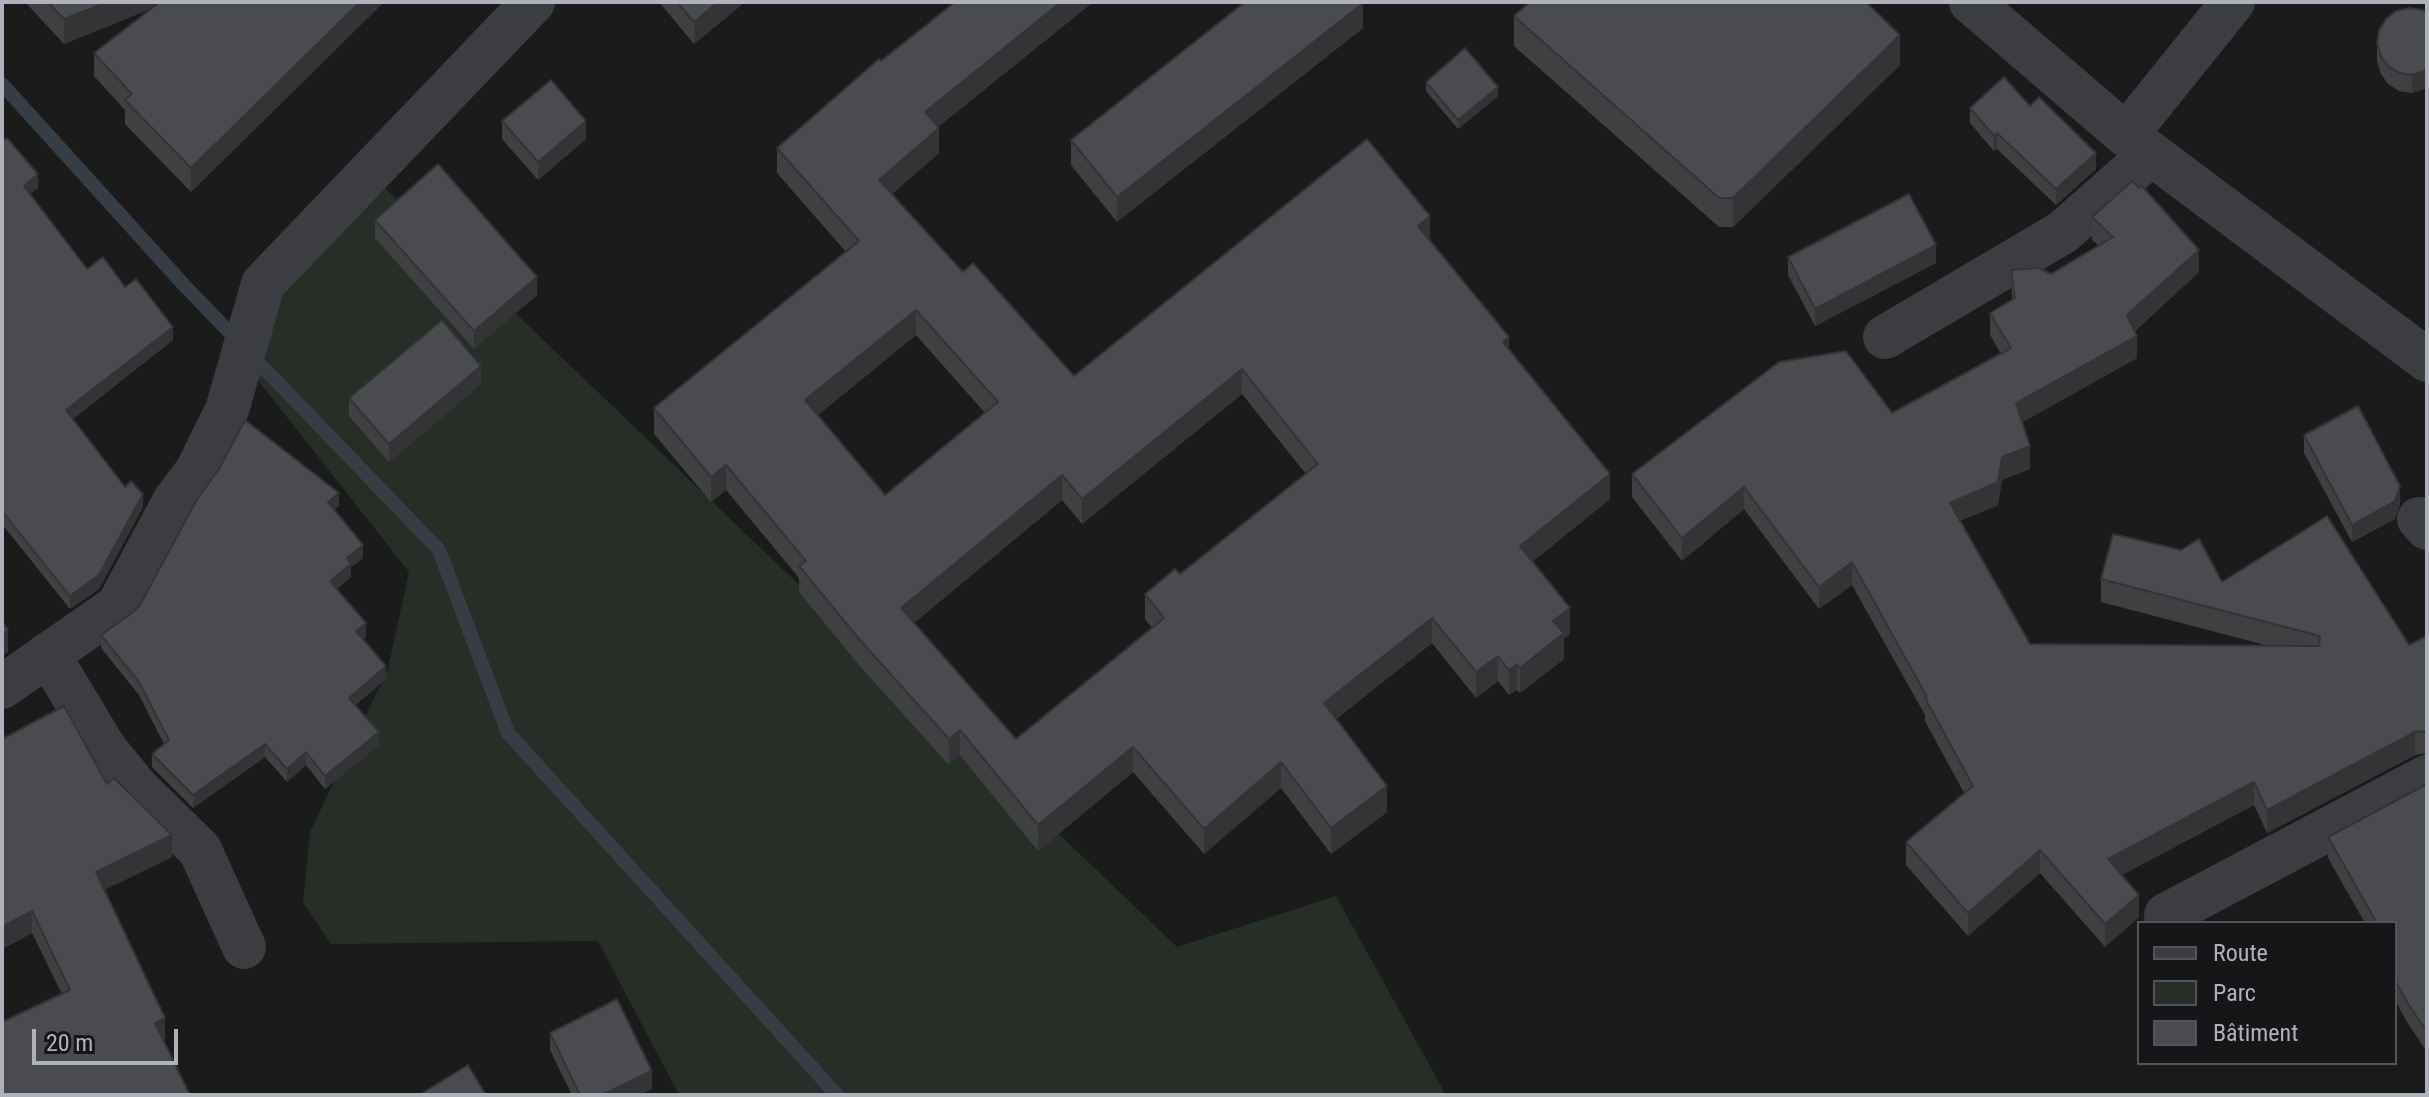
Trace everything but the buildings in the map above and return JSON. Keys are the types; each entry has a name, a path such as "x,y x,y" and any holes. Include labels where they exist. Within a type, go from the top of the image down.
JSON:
{"street":[{"path":"2,687 118,606 175,500 197,471 227,410 263,284 533,2"},
{"path":"1971,2 2139,144 2427,360"},
{"path":"1885,337 2063,232 2139,144 2233,2"},
{"path":"48,654 105,749 137,788 200,850 244,947"},
{"path":"2166,915 2427,777"}],"green space":[{"path":"366,170 1177,947 1336,896 1446,1095 679,1095 598,941 331,944 303,902 310,832 388,669 409,572 253,374 259,280"}],"waterway":[{"path":"2,84 183,284 439,550 508,733 837,1095"}]}
